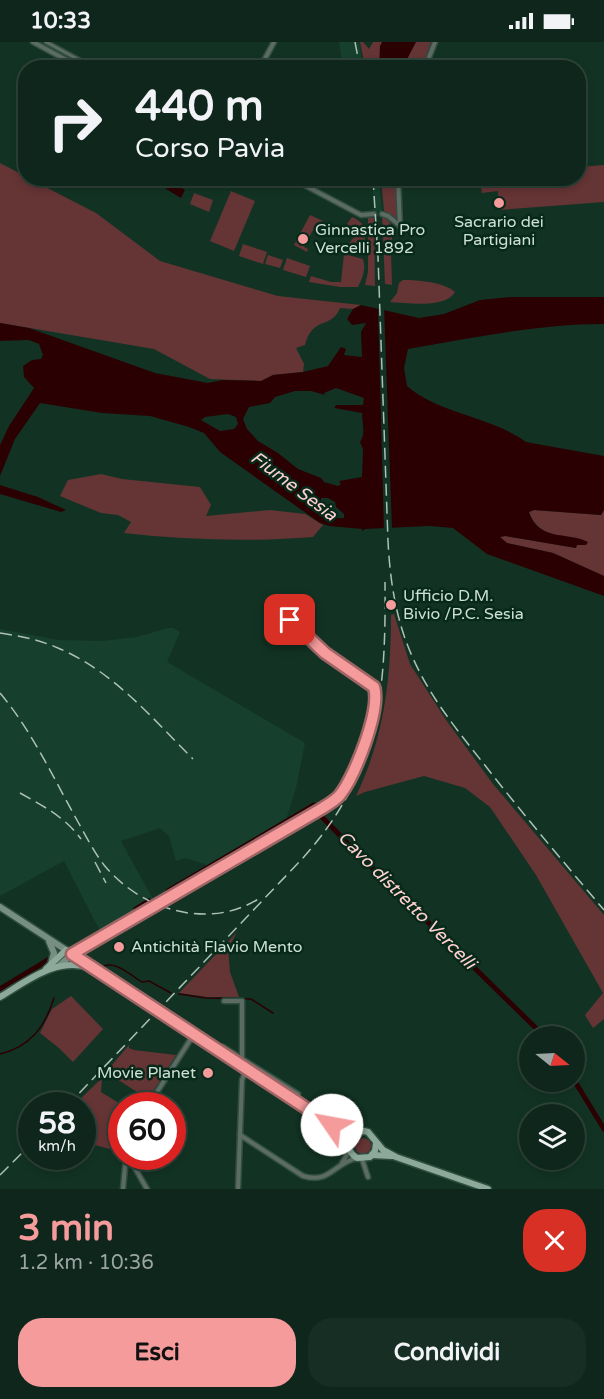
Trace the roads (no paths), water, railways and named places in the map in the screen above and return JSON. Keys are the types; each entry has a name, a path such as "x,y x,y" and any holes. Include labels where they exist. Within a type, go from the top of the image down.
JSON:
{"main road":[{"path":"0,907 332,1125 349,1142"},
{"path":"47,938 54,953 51,964"},
{"path":"44,971 69,952"},
{"path":"59,966 69,952"},
{"path":"0,997 44,971 59,966 79,964 92,968"},
{"path":"332,1125 355,1133 368,1132 376,1143 396,1156 488,1189"},
{"path":"355,1133 349,1142 349,1151 360,1159 371,1156 396,1156"},
{"path":"371,1156 376,1143"}],"street":[{"path":"33,42 66,60"},
{"path":"46,42 79,60"},
{"path":"264,60 274,42"},
{"path":"428,60 435,42"},
{"path":"306,186 361,215 374,214"},
{"path":"382,214 400,226 398,186"},
{"path":"69,952 318,811 338,797 353,770 371,722 374,709 374,687 325,653 290,620"},
{"path":"224,1001 242,1001 244,1067 238,1189"},
{"path":"157,1092 194,1034"},
{"path":"224,1047 298,1094"},
{"path":"240,1135 303,1176 321,1179 342,1164 360,1159 368,1177"},
{"path":"342,1164 349,1151"},
{"path":"367,1171 371,1156"},
{"path":"123,1189 125,1170"},
{"path":"135,1170 147,1189"}],"water":[{"path":"382,42 416,42 407,60 379,60"},
{"path":"168,186 178,186 185,190 181,198 166,189"},
{"name":"Fiume Sesia","path":"511,297 604,297 604,324 530,329 408,349 404,368 407,386 420,396 450,410 497,426 526,442 604,456 604,510 601,515 534,510 529,512 539,528 546,532 588,542 586,545 577,545 576,548 500,537 507,543 553,553 604,576 604,596 487,554 453,528 429,526 362,531 362,529 320,523 220,452 204,433 150,416 102,413 40,403 15,439 0,476 0,445 9,426 34,388 24,377 23,366 32,360 41,359 43,355 39,344 29,340 0,341 0,323 29,328 155,373 208,383 222,380 261,381 273,375 303,372 328,366 341,347 346,349 344,355 362,357 361,332 366,323 352,325 347,319 353,309 361,305 419,318 444,314 480,300","holes":["336,388 364,398 363,405 336,405 334,408 362,413 363,428 360,442 363,449 362,477 339,481 341,484 338,486 298,469 258,441 247,429 243,419 249,407 270,403 275,397 295,391 311,391 325,395 324,393","228,414 236,417 238,424 234,429 220,431 201,420 205,417","321,498 328,498 335,502 336,507 344,514 344,518 337,518 320,506"]},
{"path":"0,485 38,497 66,510 61,512 0,494"}],"waterway":[{"name":"Cavo distretto Vercelli","path":"168,891 314,805 323,818 356,852 534,1026"},
{"name":"Cavo distretto Vercelli","path":"136,909 149,901"},
{"name":"Cavo distretto Vercelli","path":"0,989 48,960"},
{"path":"100,968 105,965 116,966 142,982 149,981 171,993"},
{"path":"179,994 206,998 251,999 273,1013"},
{"path":"0,1054 20,1046 35,1034 46,1018 54,998"},
{"name":"Cavo distretto Vercelli","path":"581,1092 604,1129"}],"railway":[{"path":"355,42 358,60"},
{"path":"374,186 389,556 392,585 406,642 428,688 448,717 519,808 604,910"},
{"path":"80,1092 302,859 328,827 348,795 363,763 380,696 385,582"},
{"path":"0,633 51,645 97,669 131,697 193,759"},
{"path":"0,693 32,739 97,855 119,881 156,904 177,911 198,914 219,913 240,908 260,898"},
{"path":"20,793 61,818 81,839"},
{"path":"95,862 106,883"},
{"path":"0,1175 18,1157"}],"place":[{"name":"Sacrario dei Partigiani","path":"499,203"},
{"name":"Ginnastica Pro Vercelli 1892","path":"303,239"},
{"name":"Ufficio D.M. Bivio /P.C. Sesia","path":"391,605"},
{"name":"Antichità Flavio Mento","path":"119,947"},
{"name":"Movie Planet","path":"208,1073"}]}
